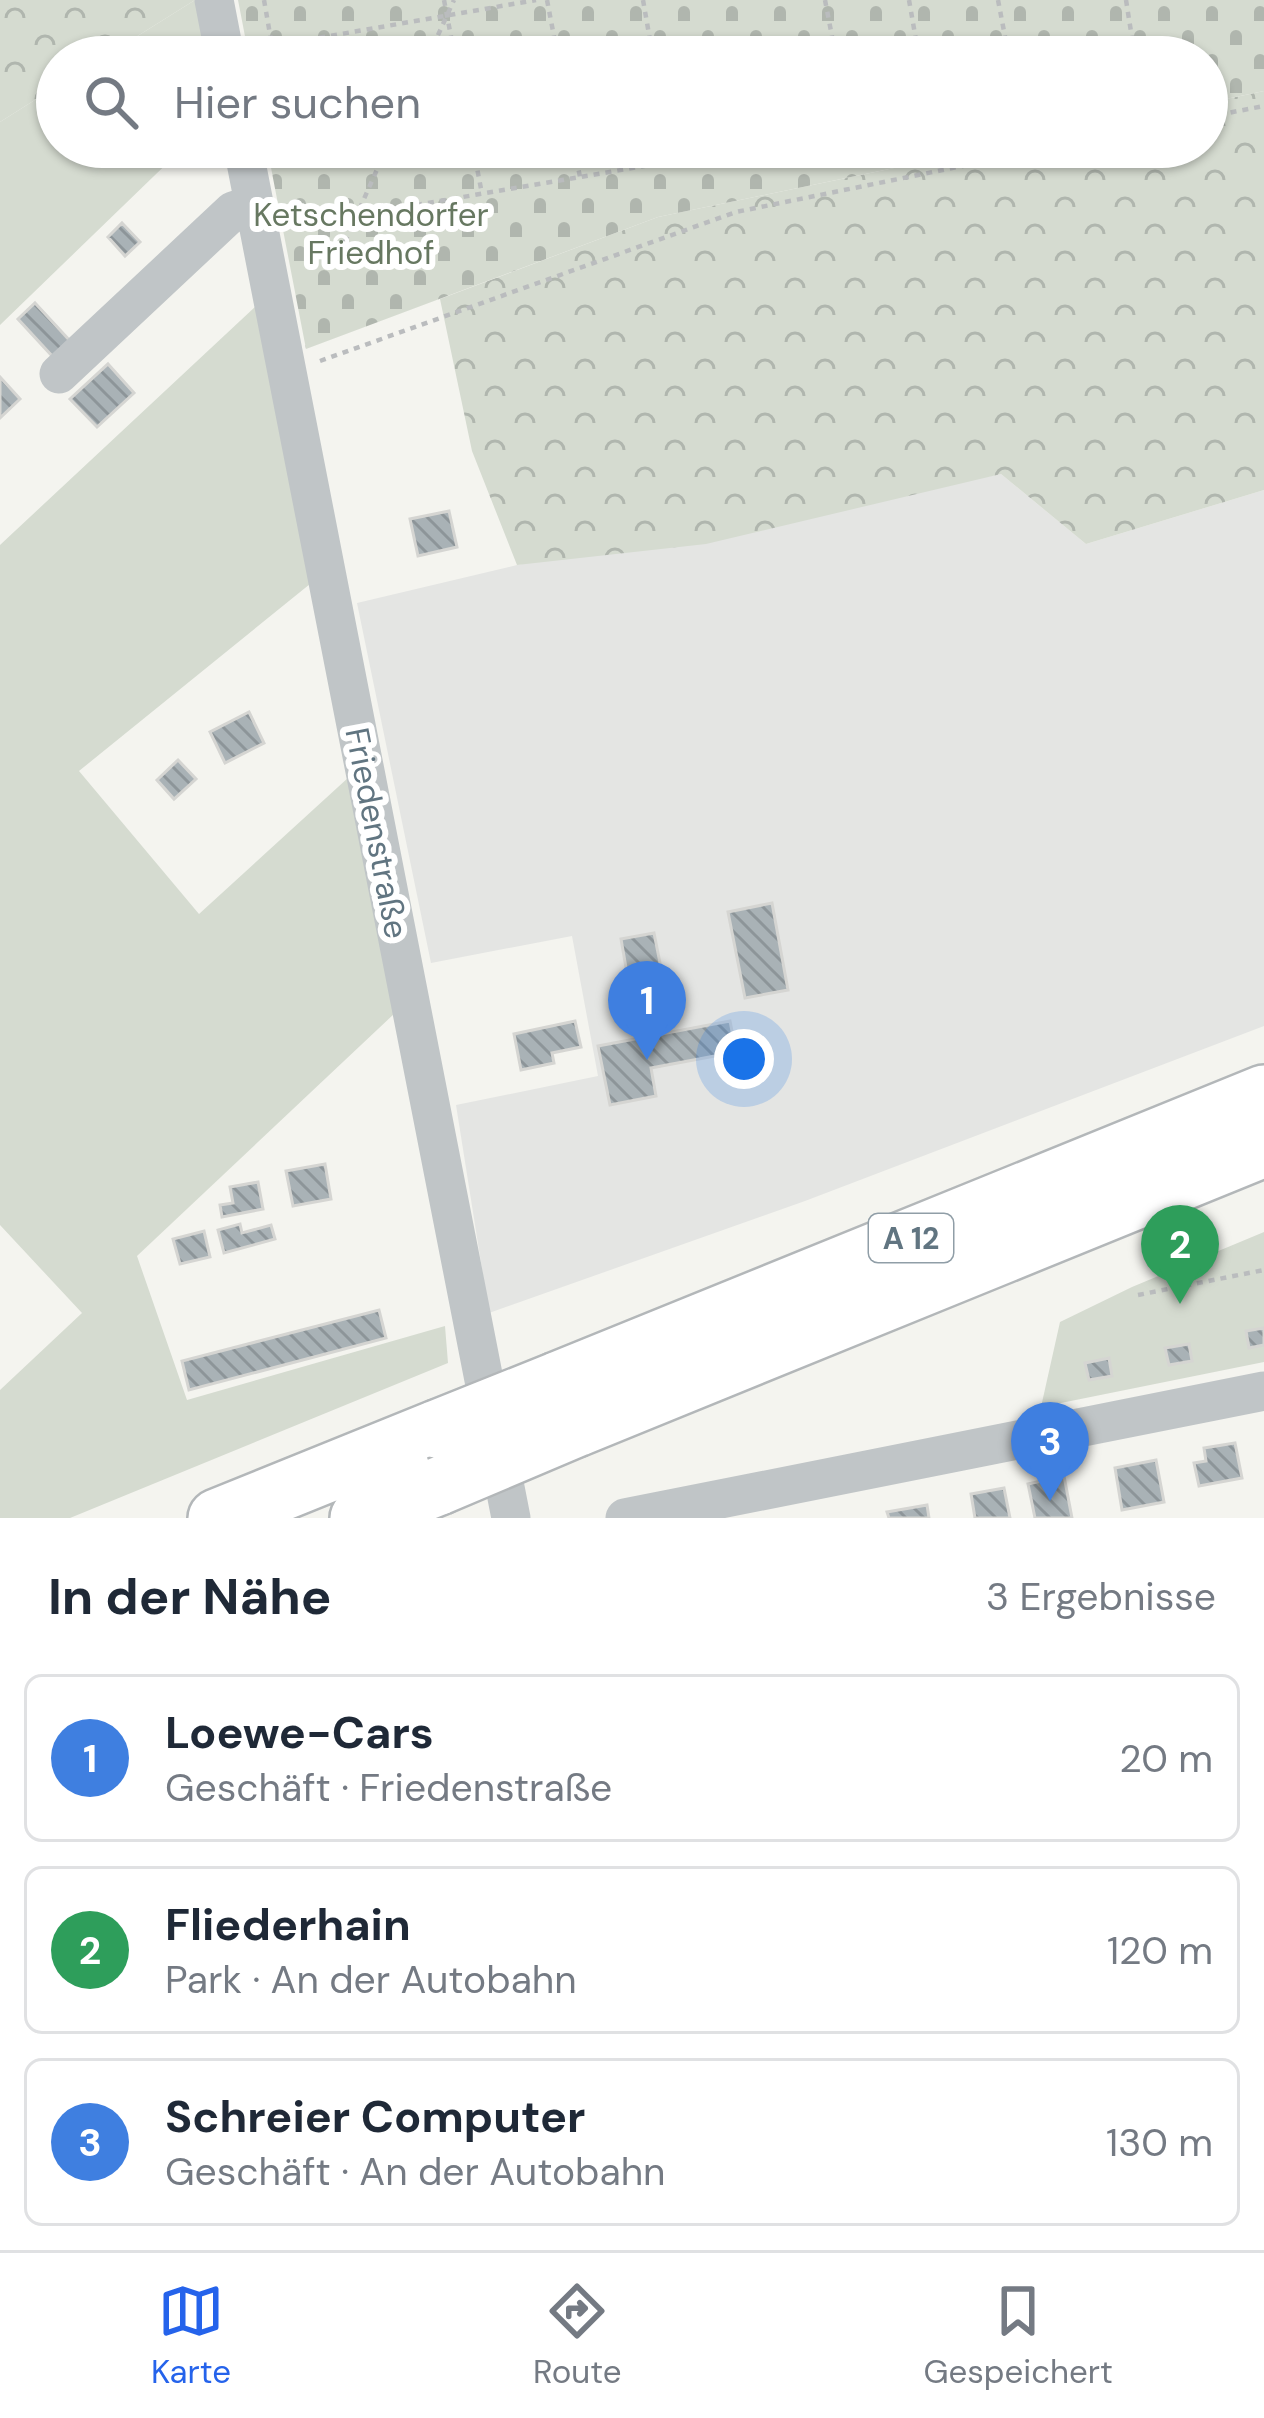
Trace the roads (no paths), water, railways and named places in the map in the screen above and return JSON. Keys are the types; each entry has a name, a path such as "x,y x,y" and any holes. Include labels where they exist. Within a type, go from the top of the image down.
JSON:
{"highway":[{"name":"A 12","path":"359,1518 439,1486 567,1404 1264,1094"},
{"name":"A 12","path":"217,1518 437,1429 567,1404 1264,1148"}],"street":[{"path":"214,0 221,36"},
{"name":"Friedenstraße","path":"247,168 512,1518"},
{"path":"58,374 233,211 254,204"},
{"path":"625,1518 1264,1391"}],"place":[{"name":"Loewe-Cars","path":"647,1060"},
{"name":"Fliederhain","path":"1180,1304"},
{"name":"Schreier Computer","path":"1050,1501"}],"park label":[{"name":"Ketschendorfer Friedhof","path":"371,233"}]}
